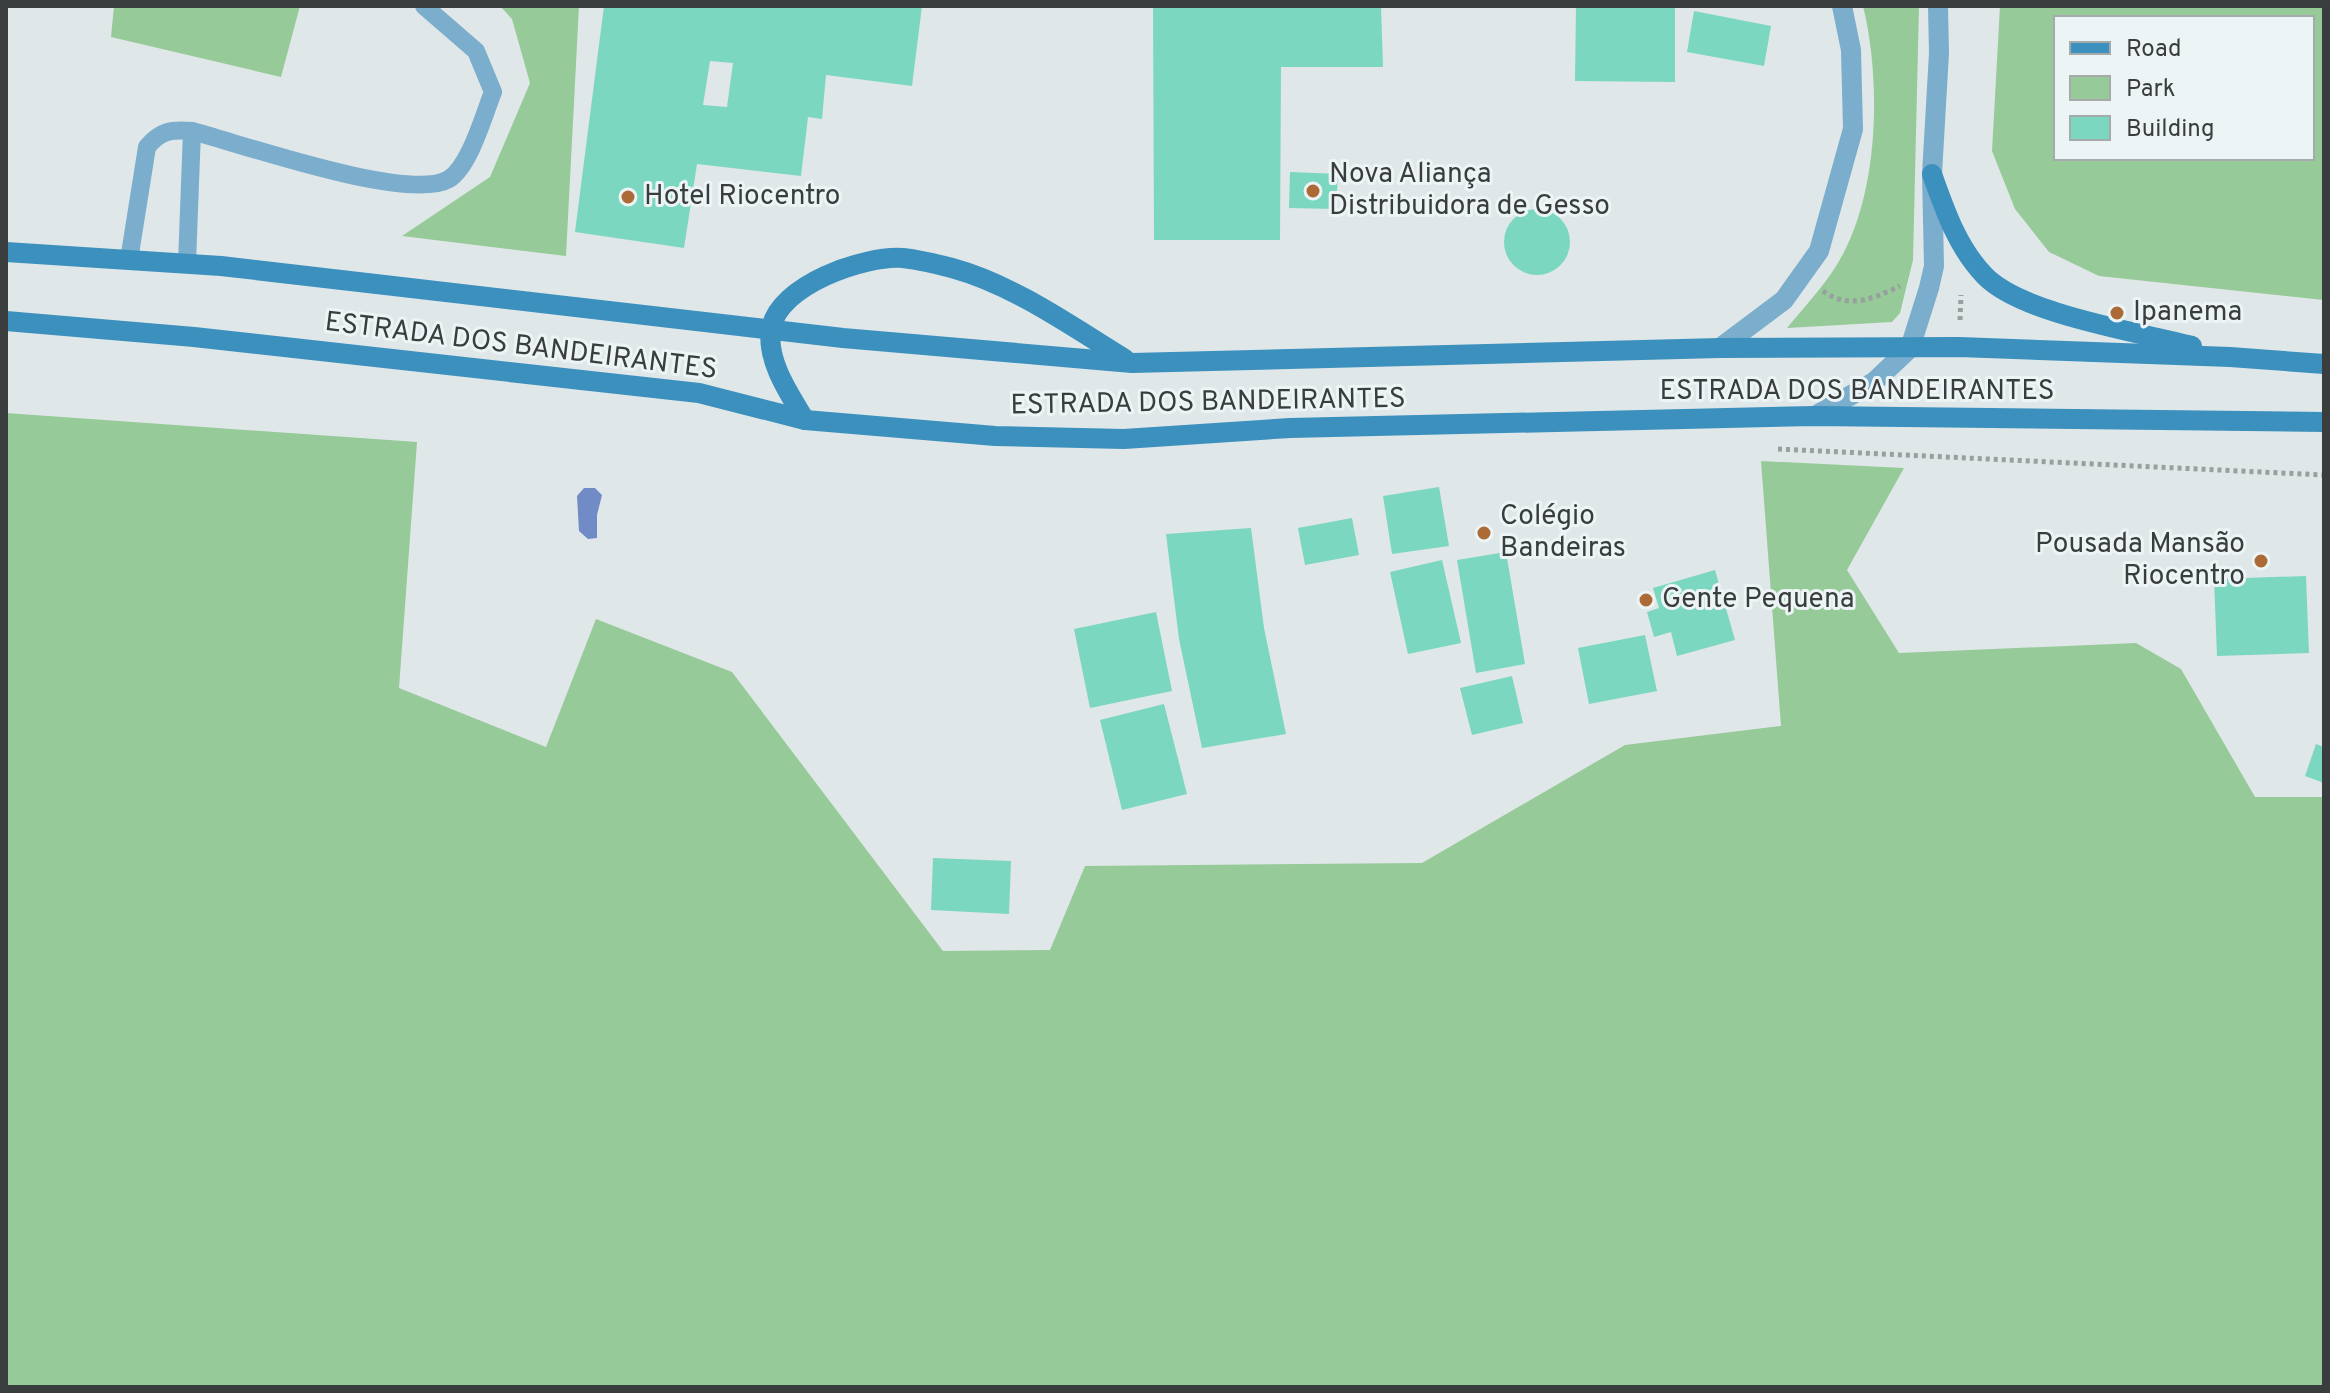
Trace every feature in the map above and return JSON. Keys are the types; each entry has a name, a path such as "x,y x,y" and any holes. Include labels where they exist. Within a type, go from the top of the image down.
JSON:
{"main road":[{"path":"1932,174 1949,224 1970,257 1996,286 2026,302 2230,357"},
{"name":"ESTRADA DOS BANDEIRANTES","path":"6,252 187,263 771,329 1132,363 1720,348 2005,347 2324,364"},
{"path":"805,420 780,378 771,329 782,306 821,277 862,264 901,258 954,269 1022,298 1132,363"},
{"name":"ESTRADA DOS BANDEIRANTES","path":"6,321 194,337 699,393 805,420 995,436 1124,439 1290,428 1815,416 2324,422"}],"street":[{"path":"1720,348 1784,300 1819,251 1853,129 1851,50 1842,6"},
{"path":"1815,416 1874,382 1910,348 1934,266 1932,174 1939,53 1938,6"}],"lane":[{"path":"129,260 147,147 157,135 173,129 192,131 372,180 427,187 451,178 471,148 493,92 476,51 424,6"},
{"path":"187,263 192,131"}],"green space":[{"path":"114,6 300,6 281,77 111,37"},
{"path":"500,6 579,6 566,256 402,236 490,177 530,83 512,19"},
{"path":"1863,6 1919,6 1913,260 1900,313 1892,322 1787,328 1843,254 1864,197 1870,165 1874,99 1873,66"},
{"path":"2000,6 2324,6 2324,300 2099,276 2049,252 2015,209 1992,151"},
{"path":"6,413 417,442 399,688 546,747 596,619 732,672 943,951 1050,950 1085,866 1422,863 1625,745 1781,726 1761,461 1904,468 1847,570 1899,653 2136,643 2181,669 2255,797 2324,797 2324,1387 6,1387"}],"water":[{"path":"584,488 595,488 602,495 597,515 597,538 588,539 579,531 577,496"}],"building":[{"path":"604,6 922,6 912,86 826,75 822,119 808,117 801,176 697,164 684,248 575,232","holes":["710,61 733,63 727,107 703,105"]},
{"path":"1153,6 1381,6 1383,67 1281,67 1280,240 1154,240"},
{"path":"1576,6 1675,6 1675,82 1575,81"},
{"path":"1694,11 1771,26 1764,66 1687,52"},
{"name":"Nova Aliança Distribuidora de Gesso","path":"1290,172 1338,174 1336,209 1289,208"},
{"path":"1537,209 1560,219 1570,242 1560,265 1537,275 1514,265 1504,242 1514,219"},
{"path":"1439,487 1449,546 1392,554 1383,496"},
{"path":"1352,518 1359,555 1305,565 1298,528"},
{"path":"1251,528 1264,628 1286,734 1202,748 1179,639 1166,534"},
{"path":"1506,552 1525,664 1476,673 1457,560"},
{"path":"1442,560 1461,643 1408,654 1390,572"},
{"path":"1715,570 1735,640 1677,656 1671,632 1654,637 1647,612 1659,608 1653,588"},
{"path":"2306,576 2309,653 2217,656 2214,579"},
{"path":"1156,612 1172,691 1090,708 1074,629"},
{"path":"1645,635 1657,691 1589,704 1578,648"},
{"path":"1512,676 1523,723 1472,735 1460,688"},
{"path":"1164,704 1187,794 1122,810 1100,720"},
{"path":"2316,744 2324,747 2324,783 2305,776"},
{"path":"933,858 1011,861 1009,914 931,910"}],"place":[{"name":"Nova Aliança Distribuidora de Gesso","path":"1313,191"},
{"name":"Hotel Riocentro","path":"628,197"},
{"name":"Ipanema","path":"2117,313"},
{"name":"Colégio Bandeiras","path":"1484,533"},
{"name":"Pousada Mansão Riocentro","path":"2261,561"},
{"name":"Gente Pequena","path":"1646,600"}]}
